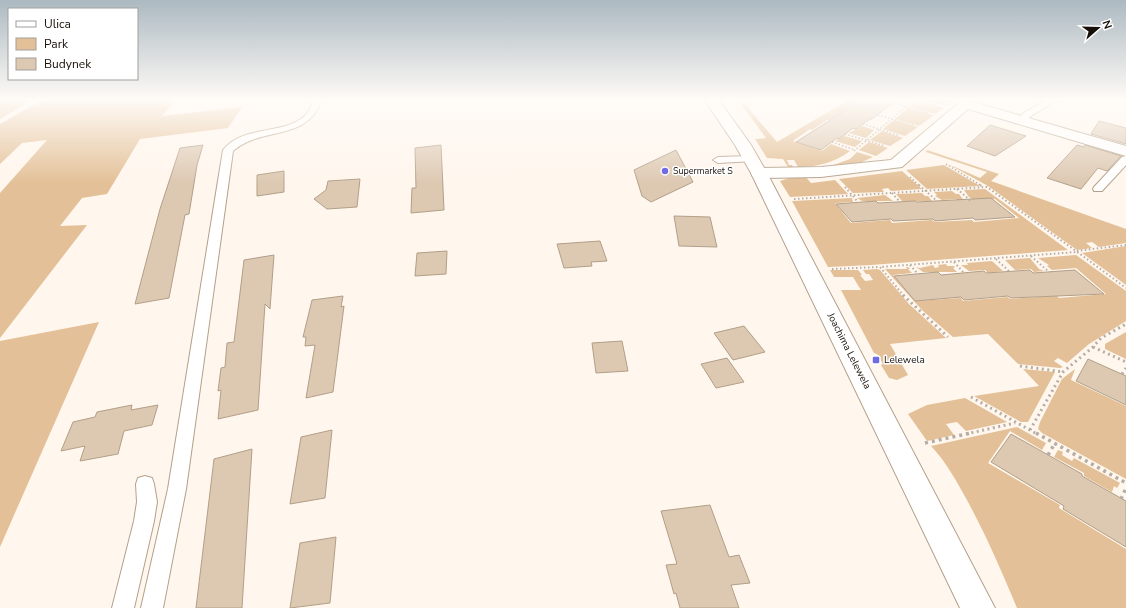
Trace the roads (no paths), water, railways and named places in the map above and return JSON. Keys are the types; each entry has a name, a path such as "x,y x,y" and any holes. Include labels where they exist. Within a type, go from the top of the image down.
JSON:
{"street":[{"name":"Joachima Lelewela","path":"731,127 743,145 754,166 978,608"},
{"path":"754,166 821,172 896,164 939,127"},
{"path":"1047,127 1126,151"}],"lane":[{"path":"152,608 176,489 228,150 234,144 245,138 288,127"},
{"path":"1098,189 1126,159"},
{"path":"718,160 754,166"},
{"path":"122,608 144,522 147,502 145,484"}],"place":[{"name":"Supermarket S","path":"665,171"},
{"name":"Lelewela","path":"876,360"}]}
